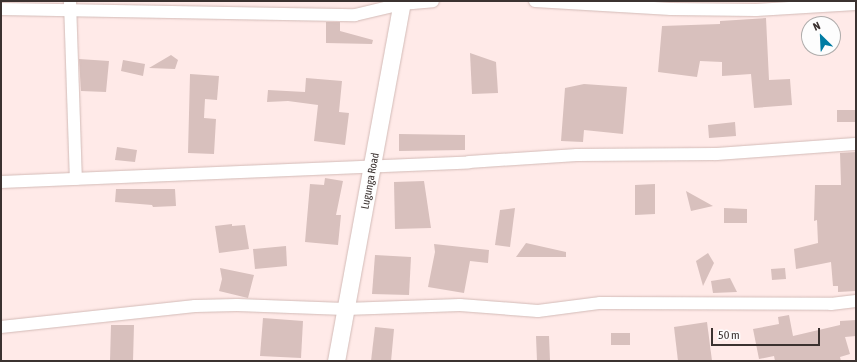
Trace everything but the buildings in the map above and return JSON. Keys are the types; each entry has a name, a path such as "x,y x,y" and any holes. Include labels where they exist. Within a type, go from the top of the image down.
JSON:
{"street":[{"path":"1,9 70,5 355,15 401,2 433,1"},
{"path":"535,1 671,9 756,10 856,4"},
{"name":"Lugunga Road","path":"336,361 373,166 401,2"},
{"path":"70,5 76,179"},
{"path":"1,182 373,166 577,155 716,154 856,144"},
{"path":"1,327 195,306 345,309 460,305 538,311 600,303 831,304 856,301"}]}
